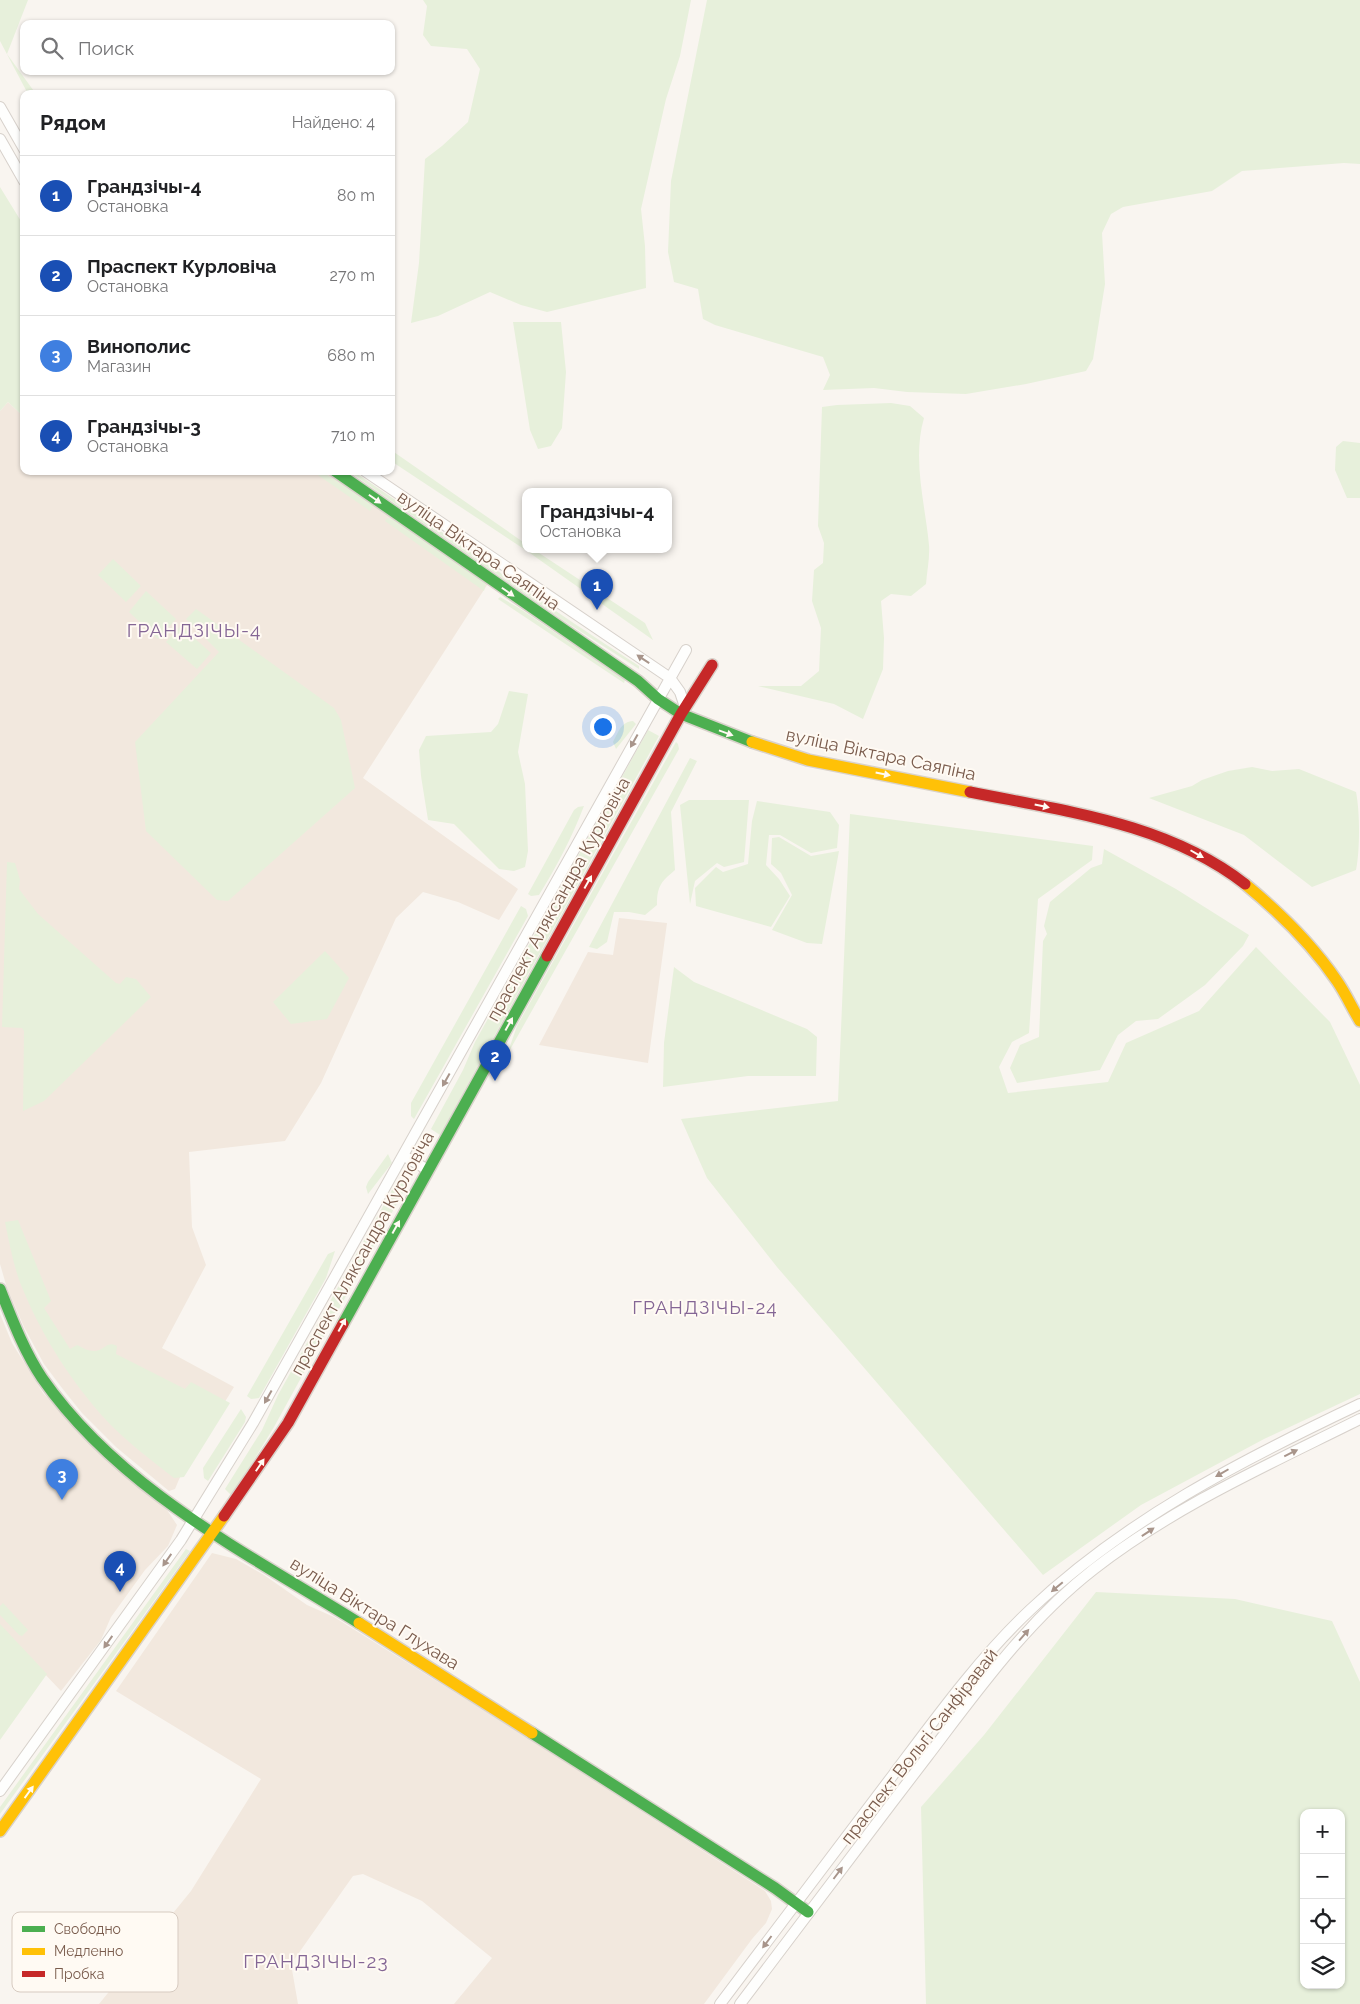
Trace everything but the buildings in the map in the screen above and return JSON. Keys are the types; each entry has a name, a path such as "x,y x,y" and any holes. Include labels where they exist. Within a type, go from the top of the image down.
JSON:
{"street":[{"path":"0,107 20,142"},
{"path":"0,139 20,174"},
{"name":"вуліца Віктара Саяпіна","path":"340,475 638,681 658,699 760,745 808,760 1074,813 1132,827 1185,847 1232,874 1271,905 1309,945 1337,981 1360,1021"},
{"name":"вуліца Віктара Саяпіна","path":"371,475 670,678 680,692 683,710"},
{"name":"праспект Аляксандра Курловіча","path":"0,1791 195,1520 253,1423 404,1156 686,650"},
{"name":"праспект Аляксандра Курловіча","path":"0,1831 213,1532 288,1422 683,710 712,665"},
{"path":"404,1156 428,1170"},
{"name":"вуліца Віктара Глухава","path":"0,1289 16,1331 33,1363 56,1395 93,1437 136,1477 213,1532 388,1640 775,1888 808,1912"},
{"name":"праспект Вольгі Санфіравай","path":"720,2004 946,1706 982,1662 1029,1610 1094,1555 1144,1519 1233,1467 1360,1404"},
{"name":"праспект Вольгі Санфіравай","path":"740,2004 988,1676 1037,1620 1094,1569 1158,1525 1241,1478 1360,1419"},
{"path":"1094,1555 1100,1555 1102,1559 1094,1569"}],"shaded area":[{"path":"8,402 20,413 20,475 330,475 489,582 363,778 518,889 499,920 458,902 423,892 396,918 321,1083 285,1141 189,1152 192,1227 206,1265 162,1348 234,1387 183,1470 175,1489 169,1491 116,1447 82,1413 44,1364 24,1327 7,1288 0,1264 0,411"},
{"path":"619,918 667,923 648,1063 539,1045 588,952 613,955"},
{"path":"0,1314 12,1343 43,1393 102,1456 165,1507 177,1525 168,1546 145,1570 111,1617 101,1640 61,1691 0,1627"},
{"path":"212,1553 236,1559 264,1575 307,1605 334,1617 517,1731 765,1891 771,1901 772,1909 766,1923 704,2004 454,2004 492,1958 422,1901 363,1874 353,1876 291,1964 298,2004 99,2004 109,1992 178,1992 178,1912 174,1912 191,1891 261,1779 116,1691"}],"green space":[{"path":"0,0 28,0 7,54 20,72 20,75 22,75 33,90 26,90 0,41"},
{"path":"423,0 691,0 680,56 666,99 641,209 645,246 646,288 547,312 521,305 490,292 438,316 411,323 419,263 425,159 468,122 480,69 467,49 431,46 423,35 427,6"},
{"path":"707,0 1360,0 1360,164 1344,163 1242,171 1212,191 1123,207 1111,214 1102,233 1105,284 1093,359 1086,371 966,394 907,392 874,388 823,390 830,375 823,357 715,325 703,319 698,289 674,282 668,252 671,181"},
{"path":"0,187 20,220 20,413 8,402 0,411"},
{"path":"513,322 561,322 566,372 562,428 551,446 538,449 530,430"},
{"path":"891,403 910,406 924,418 919,449 919,465 929,559 926,584 911,596 891,594 881,601 884,638 883,669 863,719 834,704 758,686 801,686 819,671 821,628 812,601 814,570 823,563 824,543 818,526 822,407"},
{"path":"1343,441 1360,443 1360,498 1347,498 1335,470 1336,447"},
{"path":"395,453 522,541 522,548 395,464"},
{"path":"318,475 327,475 371,504 373,507 370,511"},
{"path":"354,475 359,475 639,666 639,669 561,619"},
{"path":"387,518 391,518 486,582 484,591 385,521"},
{"path":"530,553 539,553 645,623 653,640"},
{"path":"113,559 141,586 126,602 98,575"},
{"path":"146,591 176,619 158,639 129,612"},
{"path":"500,597 625,680 624,683 498,599"},
{"path":"196,609 334,708 341,720 355,788 228,901 217,900 146,831 135,742 219,652 186,619"},
{"path":"181,626 211,653 197,669 166,642"},
{"path":"509,691 528,694 518,752 525,784 528,851 525,867 514,871 499,869 454,824 428,820 419,750 426,736 491,732 498,724"},
{"path":"633,721 636,724 616,749 613,742 619,731 623,725"},
{"path":"648,730 659,736 440,1135 431,1129 463,1070 475,1042"},
{"path":"676,742 679,749 507,1055 517,1026"},
{"path":"690,758 697,761 671,812 675,870 661,885 657,905 645,915 614,912 607,942 597,949 589,947"},
{"path":"1252,767 1272,771 1299,769 1356,792 1359,831 1356,870 1312,887 1244,835 1149,798 1192,786 1202,780 1228,771"},
{"path":"689,800 749,800 744,862 724,867 717,863 695,881 690,904 680,805"},
{"path":"757,801 830,812 839,825 837,848 811,853 780,835 769,835 766,865 779,879 790,896 771,927 696,906 695,888 716,867 723,872 748,864 752,821"},
{"path":"584,806 546,884 539,895 531,896 528,894 574,810"},
{"path":"850,814 1093,846 1092,860 1038,899 1029,1033 1012,1042 999,1067 1008,1093 1108,1082 1126,1043 1199,1011 1256,947 1330,1022 1360,1085 1360,1394 1264,1439 1141,1505 1043,1575 777,1267 707,1178 681,1119 838,1101"},
{"path":"779,837 811,856 839,851 822,944 807,943 772,930 792,895 781,873 771,864 772,838"},
{"path":"1104,849 1176,889 1249,935 1243,946 1205,985 1158,1019 1136,1021 1118,1035 1100,1070 1017,1083 1010,1068 1020,1045 1039,1037 1043,941 1047,934 1044,926 1050,902 1091,868 1102,864"},
{"path":"7,862 15,863 20,880 19,889 38,914 116,983 120,984 126,977 136,979 151,997 44,1101 23,1111 24,1031 22,1028 2,1027"},
{"path":"521,906 526,909 528,916 414,1119 411,1116 411,1103"},
{"path":"325,951 349,978 327,1019 291,1024 273,1002"},
{"path":"674,967 694,982 807,1029 817,1037 816,1076 748,1076 663,1087 664,1043"},
{"path":"388,1154 392,1163 368,1194 366,1187 368,1182"},
{"path":"401,1179 406,1182 406,1187 274,1427 232,1496 225,1489 262,1430 278,1395 397,1181"},
{"path":"18,1220 51,1301 44,1308 70,1349 77,1345 88,1350 97,1351 114,1344 117,1346 116,1354 185,1389 191,1382 230,1403 184,1477 174,1478 139,1451 115,1429 82,1392 60,1360 40,1326 15,1267 5,1222"},
{"path":"335,1251 326,1278 259,1398 251,1399 247,1396 328,1254"},
{"path":"241,1409 246,1417 245,1422 208,1481 204,1478 203,1468"},
{"path":"186,1549 190,1551 0,1814 0,1807"},
{"path":"1096,1592 1235,1599 1332,1621 1360,1682 1360,2004 926,2004 921,1807 984,1735"},
{"path":"3,1603 28,1630 22,1636 0,1615 0,1606"},
{"path":"0,1624 47,1674 0,1740"}],"traffic: fast":[{"path":"341,475 638,681 658,699 681,714 752,742"},
{"path":"343,1324 547,956"},
{"path":"0,1289 24,1346 42,1378 73,1418 109,1454 147,1486 188,1516 359,1623"},
{"path":"532,1733 775,1888 808,1912"}],"traffic: slow":[{"path":"752,742 808,760 970,792"},
{"path":"1245,884 1282,917 1317,954 1340,986 1360,1021"},
{"path":"0,1831 224,1516"},
{"path":"359,1623 532,1733"}],"traffic: jam":[{"path":"547,956 681,714 712,665"},
{"path":"970,792 1078,813 1148,833 1215,863 1245,884"},
{"path":"224,1516 288,1423 343,1324"}],"place":[{"name":"Грандзічы-4","path":"597,610"},
{"name":"Праспект Курловіча","path":"495,1081"},
{"name":"Винополис","path":"62,1500"},
{"name":"Грандзічы-3","path":"120,1592"}],"district":[{"name":"ГРАНДЗІЧЫ-4","path":"194,630"},
{"name":"ГРАНДЗІЧЫ-24","path":"705,1307"},
{"name":"ГРАНДЗІЧЫ-23","path":"316,1961"}]}
